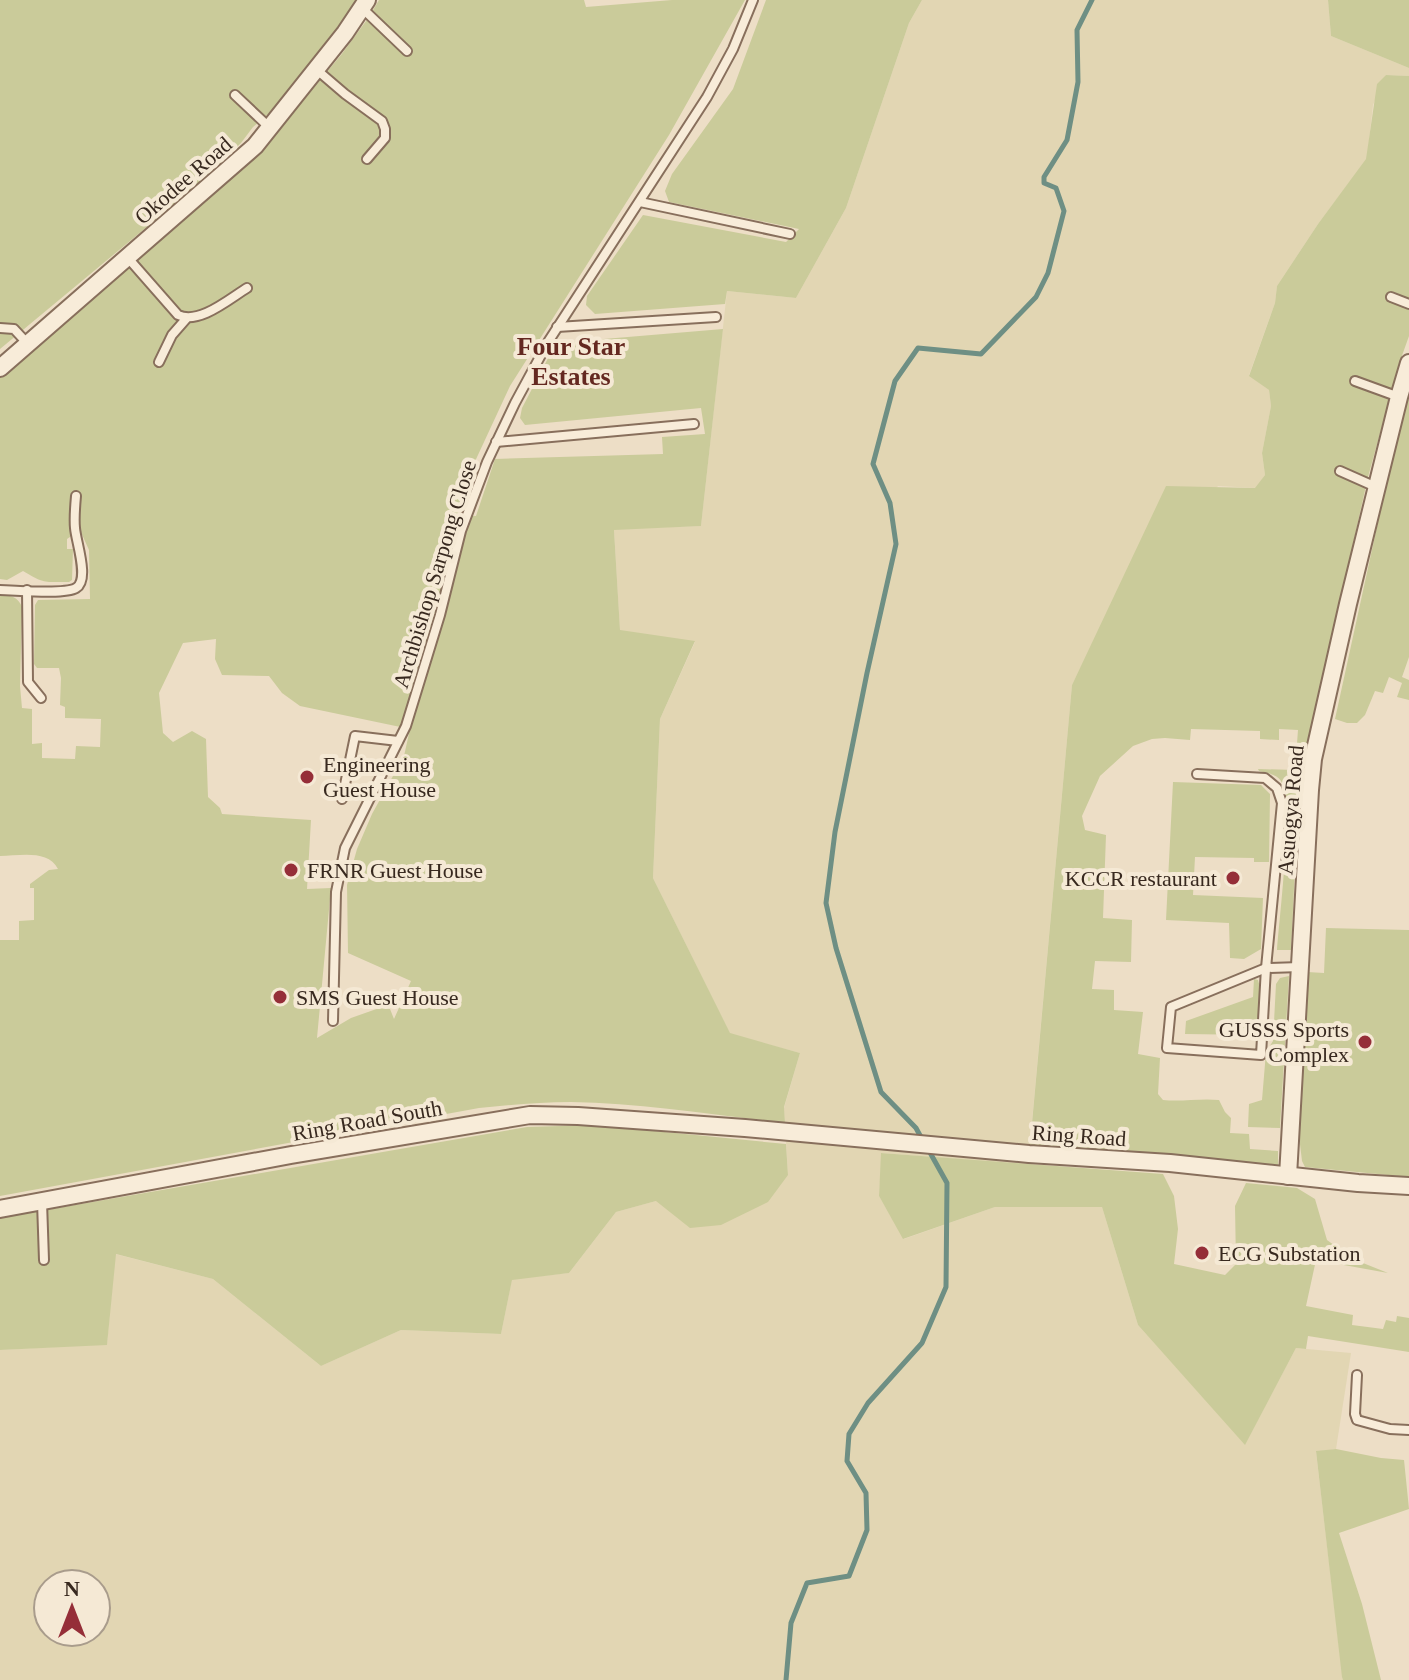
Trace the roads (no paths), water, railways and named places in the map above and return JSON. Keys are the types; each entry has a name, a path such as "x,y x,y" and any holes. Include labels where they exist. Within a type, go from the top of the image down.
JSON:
{"street":[{"name":"Okodee Road","path":"0,368 245,155 317,70 365,4"},
{"name":"Asuogya Road","path":"1288,1176 1313,759 1348,604 1409,363"},
{"name":"Ring Road South","path":"0,1209 530,1115 745,1128"},
{"name":"Ring Road","path":"745,1128 1409,1186"}],"lane":[{"name":"Archbishop Sarpong Close","path":"333,1021 336,892 345,848 406,726 461,531 487,462 557,327 707,97 733,49 753,0"},
{"path":"365,4 407,51"},
{"path":"317,70 382,121 385,138 367,159"},
{"path":"235,95 270,128"},
{"path":"640,202 790,234"},
{"path":"128,258 178,315 186,319"},
{"path":"159,362 172,335 186,319 201,316 247,288"},
{"path":"1391,297 1409,304"},
{"path":"557,327 716,317"},
{"path":"0,328 14,329 28,344"},
{"path":"1355,381 1399,397"},
{"path":"496,442 694,424"},
{"path":"1340,471 1377,488"},
{"path":"0,590 63,591 76,588 81,582 82,568 75,527 76,496"},
{"path":"27,590 28,682 41,698"},
{"path":"342,799 355,736 398,741"},
{"path":"1197,774 1265,778 1277,788 1282,803 1266,968 1261,1055 1167,1048 1171,1007 1266,968 1301,966"},
{"path":"42,1202 44,1260"},
{"path":"1357,1375 1357,1420 1390,1429 1409,1430"}],"waterway":[{"path":"923,1141 916,1128 881,1092 836,948 826,903 835,832 896,544 890,503 873,464 895,381 918,348 981,354 1036,297 1048,273 1064,211 1056,188 1044,183 1044,177 1067,140 1078,82 1077,30 1092,0"},
{"path":"786,1680 791,1623 807,1583 849,1576 867,1530 866,1493 847,1461 849,1434 868,1403 922,1343 946,1287 947,1183 928,1149"}],"place":[{"name":"Engineering Guest House","path":"307,777"},
{"name":"FRNR Guest House","path":"291,870"},
{"name":"KCCR restaurant","path":"1233,878"},
{"name":"SMS Guest House","path":"280,997"},
{"name":"GUSSS Sports Complex","path":"1365,1042"},
{"name":"ECG Substation","path":"1202,1253"}],"district":[{"name":"Four Star Estates","path":"571,361"}]}
